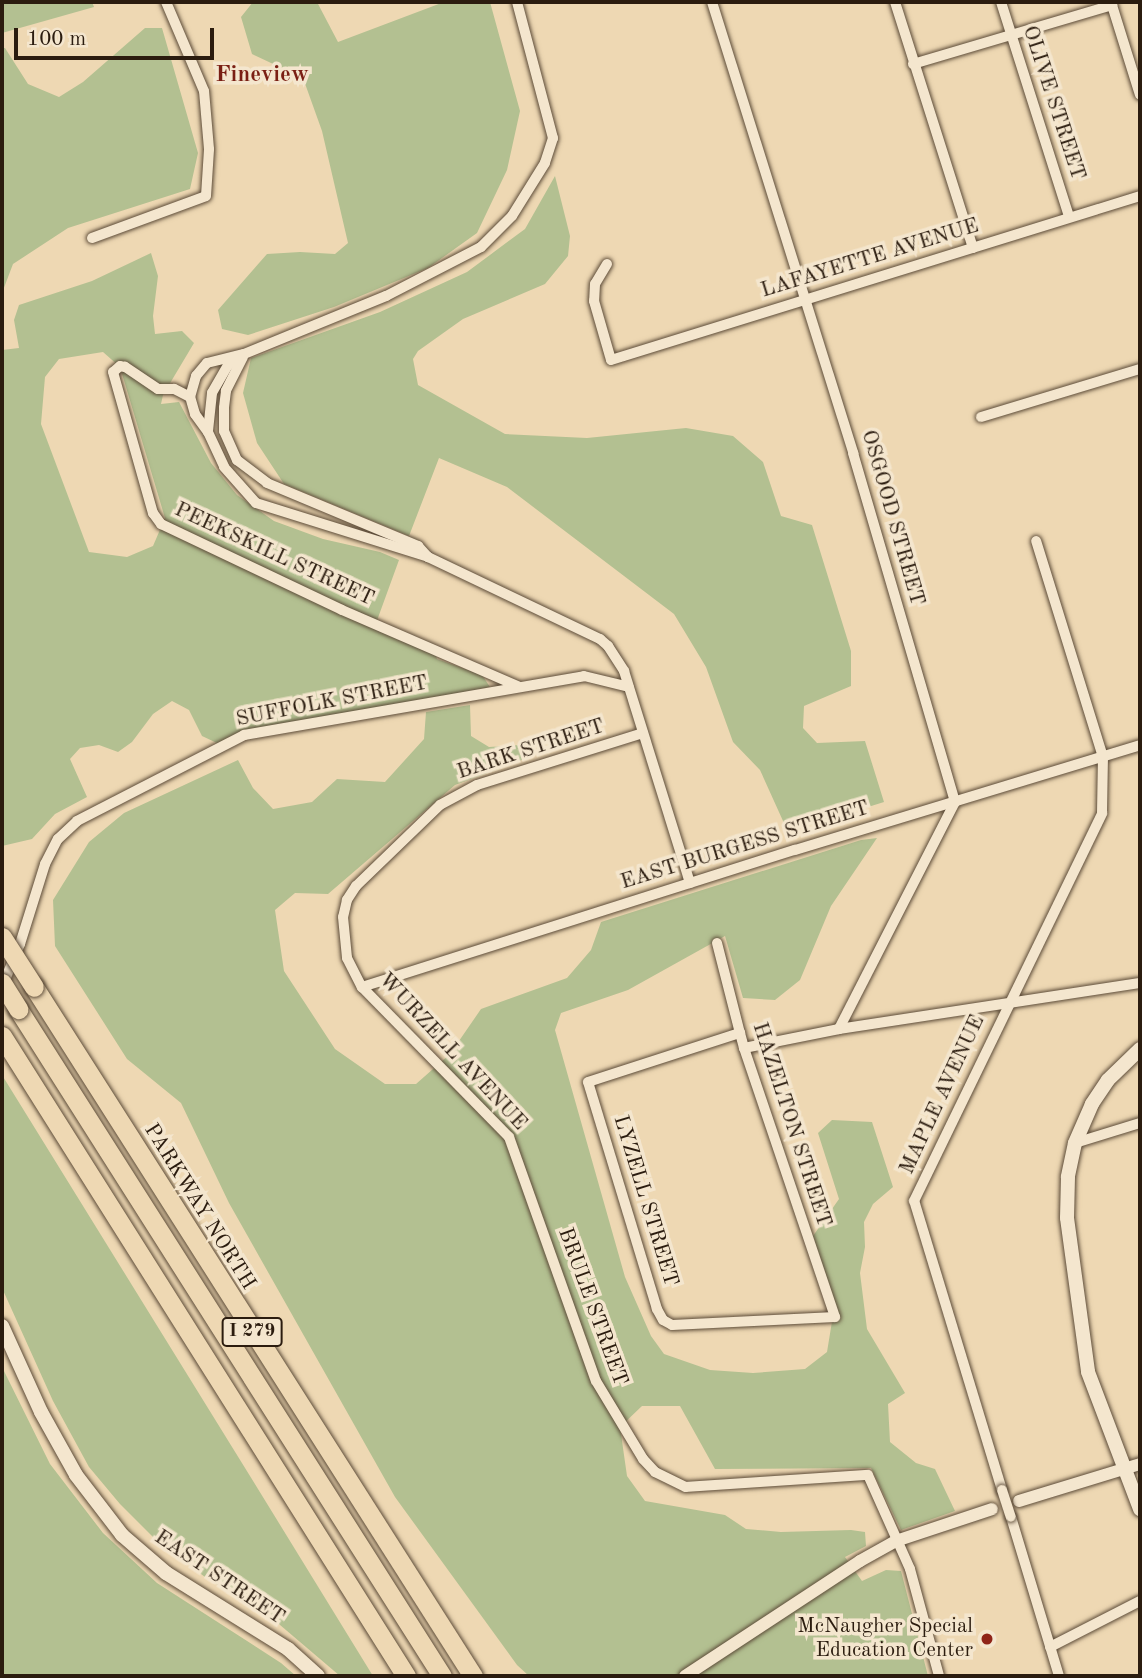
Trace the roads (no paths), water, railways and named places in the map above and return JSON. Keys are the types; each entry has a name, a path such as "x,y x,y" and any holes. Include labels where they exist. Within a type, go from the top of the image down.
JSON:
{"highway":[{"name":"PARKWAY NORTH","path":"2,937 473,1676"},
{"path":"2,986 442,1676"},
{"name":"I 279","path":"2,1036 406,1676"},
{"path":"348,1586 352,1614 391,1676"}],"main road":[{"path":"1140,1049 1108,1080 1092,1104 1075,1143 1068,1177 1067,1218 1088,1372 1140,1509"},
{"name":"EAST STREET","path":"2,1326 41,1412 76,1475 122,1535 166,1573 288,1650 318,1676"}],"street":[{"path":"92,237 206,196 209,180 208,117 204,91 166,2"},
{"path":"517,2 553,138 545,163 512,216 481,247 386,296 244,354 207,363 196,376 190,397 195,414 208,432 224,467 256,503 428,556 600,639 620,662 690,883"},
{"name":"OSGOOD STREET","path":"712,2 806,299 955,802"},
{"path":"895,2 972,248"},
{"name":"OLIVE STREET","path":"1001,2 1069,216"},
{"path":"913,64 1111,3 1140,95"},
{"name":"LAFAYETTE AVENUE","path":"607,264 595,284 594,301 611,360 1140,196"},
{"path":"208,432 212,393 228,365 244,354"},
{"path":"244,354 226,391 224,431 237,460 267,484 418,546 428,556"},
{"name":"PEEKSKILL STREET","path":"190,397 174,389 158,389 125,367 120,366 113,372 153,513 162,524 342,611 518,686"},
{"path":"981,417 1140,369"},
{"name":"MAPLE AVENUE","path":"1036,541 1103,757 1102,813 914,1201 1059,1676"},
{"name":"SUFFOLK STREET","path":"2,986 20,944 45,864 58,839 78,821 244,735 584,676 629,687"},
{"name":"BARK STREET","path":"346,900 365,877 440,805 458,793 643,733"},
{"name":"EAST BURGESS STREET","path":"362,987 690,883 1140,746"},
{"path":"839,1029 955,802"},
{"name":"WURZELL AVENUE","path":"346,900 342,917 343,938 347,958 362,987 429,1059 499,1126 516,1151"},
{"name":"HAZELTON STREET","path":"672,1325 835,1317 744,1048 717,943"},
{"path":"744,1048 839,1029 1140,984"},
{"name":"LYZELL STREET","path":"672,1325 663,1320 657,1309 589,1082 740,1033"},
{"path":"1075,1143 1140,1123"},
{"name":"BRULE STREET","path":"516,1151 605,1399 643,1459 655,1472 686,1487 868,1475 896,1541"},
{"path":"1019,1500 1140,1464"},
{"path":"685,1676 860,1561 896,1541 992,1509"},
{"path":"896,1541 910,1569 939,1676"},
{"path":"1050,1647 1140,1601"}],"place":[{"name":"McNaugher Special Education Center","path":"987,1639"}],"district":[{"name":"Fineview","path":"262,75"}]}
